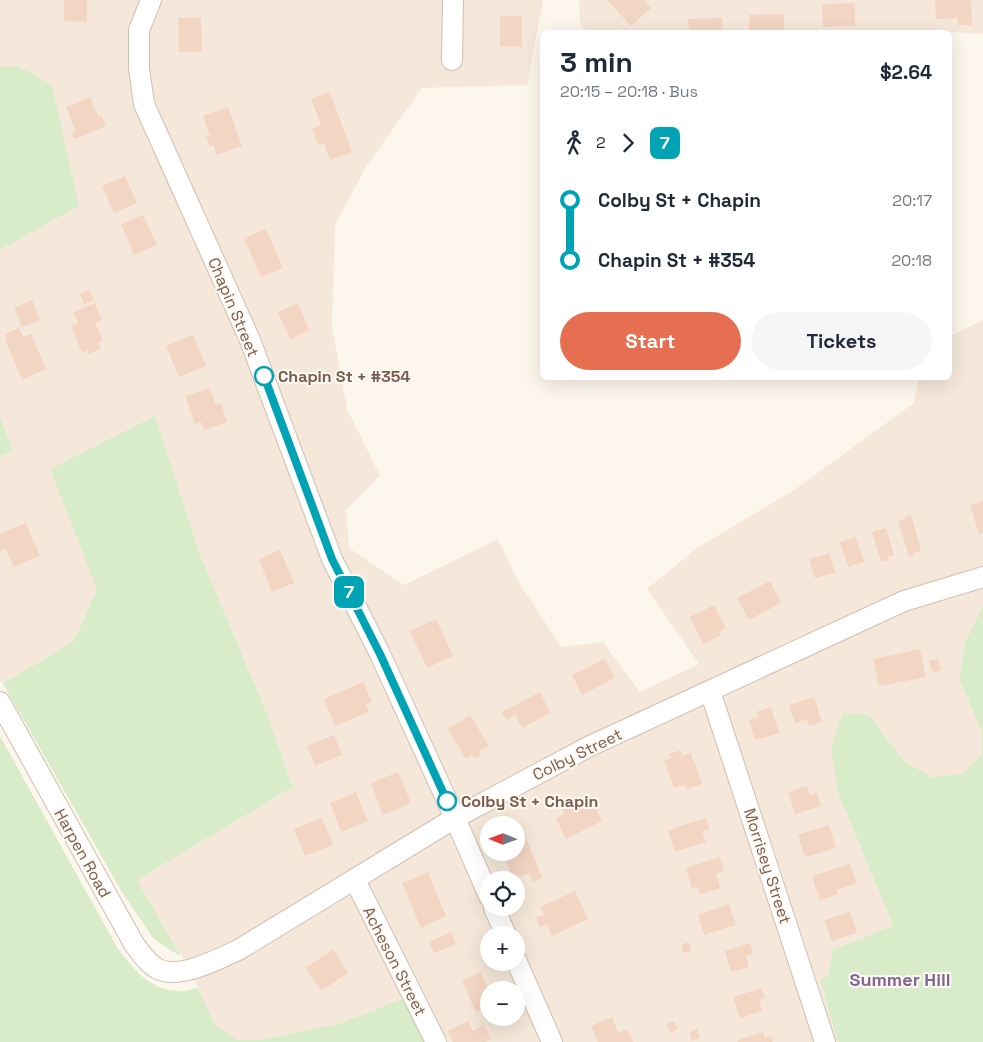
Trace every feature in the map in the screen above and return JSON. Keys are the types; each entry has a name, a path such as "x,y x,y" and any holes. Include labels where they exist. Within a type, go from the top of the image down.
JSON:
{"street":[{"name":"Chapin Street","path":"152,0 139,30 139,68 144,104 250,340 332,559 380,654 480,875"},
{"path":"452,60 453,0"},
{"name":"Colby Street","path":"190,970 212,963 240,949 455,818 588,747 904,601 983,577"},
{"name":"Morrisey Street","path":"710,691 825,1042"},
{"name":"Harpen Road","path":"0,702 134,944 146,959 160,970 190,970"},
{"name":"Acheson Street","path":"354,880 436,1042"},
{"path":"521,971 552,1042"}],"shaded area":[{"path":"0,0 543,0 527,85 422,88 366,167 335,225 332,327 347,409 380,476 346,510 349,548 404,585 498,539 518,581 561,647 603,642 640,692 699,664 647,589 697,548 794,490 914,403 919,380 952,380 952,335 983,320 983,606 965,642 959,679 982,732 982,754 963,774 931,777 903,760 884,734 838,793 893,927 833,950 828,977 820,980 838,1042 425,1042 402,999 341,1023 260,1040 236,1040 215,1025 190,970 137,880 293,787 267,714 199,552 155,416 97,589 74,641 14,677 0,682 0,456 13,450 0,417 0,250 79,206 18,66 0,67"},
{"path":"579,0 983,0 983,34 952,32 952,30 584,30 580,23"}],"green space":[{"path":"18,66 52,85 79,206 0,250 0,67"},
{"path":"155,416 199,552 267,714 293,787 137,880 181,956 153,938 122,892 2,682 14,677 74,641 97,589 50,469"},
{"path":"0,417 13,450 0,456"},
{"path":"983,606 983,1042 838,1042 820,980 828,976 833,950 893,926 838,793 831,748 842,715 856,713 870,716 903,760 931,777 963,774 982,754 982,732 959,679 965,642"},
{"path":"0,736 118,949 136,971 150,983 168,990 185,991 198,988 215,1025 237,1040 260,1040 341,1023 402,999 425,1042 0,1042"}],"building":[{"path":"64,0 87,0 87,22 64,21"},
{"path":"607,0 643,0 651,8 631,26"},
{"path":"935,0 971,0 972,25 958,25 958,18 936,19"},
{"path":"855,3 855,26 823,27 822,4"},
{"path":"784,14 784,30 749,30 749,15"},
{"path":"500,16 522,16 522,47 500,46"},
{"path":"201,17 202,52 179,52 178,18"},
{"path":"722,18 722,30 689,30 688,19"},
{"path":"330,92 352,152 330,160 324,144 318,145 312,129 321,125 311,99"},
{"path":"90,97 98,116 101,115 106,126 74,139 71,132 76,131 66,107"},
{"path":"228,107 242,146 217,155 213,145 210,147 206,137 210,135 203,116"},
{"path":"125,176 137,203 114,213 102,186"},
{"path":"143,215 157,245 134,255 121,224"},
{"path":"266,229 283,268 261,277 244,238"},
{"path":"89,290 94,300 84,304 80,294"},
{"path":"32,300 40,320 22,327 14,308"},
{"path":"95,303 102,320 95,323 103,341 98,342 101,348 89,354 87,350 82,353 71,326 78,323 73,312"},
{"path":"298,303 309,330 290,339 278,312"},
{"path":"19,328 23,337 31,334 46,369 22,380 5,340 7,340 5,334"},
{"path":"193,335 206,366 179,377 166,346"},
{"path":"210,388 216,405 221,403 227,422 204,430 201,422 195,424 185,396"},
{"path":"983,501 983,533 979,534 970,505"},
{"path":"911,515 921,551 909,557 898,521 905,519 905,516"},
{"path":"26,523 40,556 14,567 6,549 0,551 0,534"},
{"path":"886,528 894,555 887,557 888,560 881,562 872,532"},
{"path":"856,537 864,562 848,567 840,542"},
{"path":"280,550 294,583 272,592 259,559"},
{"path":"829,553 835,573 815,578 809,559"},
{"path":"770,581 781,603 749,620 737,598"},
{"path":"714,605 726,628 719,632 720,636 703,644 690,617"},
{"path":"436,619 453,656 427,668 410,631"},
{"path":"920,649 926,677 879,686 873,659"},
{"path":"938,658 941,670 933,673 929,661"},
{"path":"605,659 615,678 582,695 572,675"},
{"path":"363,682 372,702 366,705 369,712 335,726 324,699"},
{"path":"540,692 550,713 522,728 515,715 506,720 502,712"},
{"path":"814,697 822,722 809,726 807,719 795,723 789,705"},
{"path":"771,707 779,733 755,740 749,720 758,717 756,712"},
{"path":"470,715 489,746 480,751 481,755 475,759 472,755 466,759 448,729"},
{"path":"334,735 342,755 315,766 307,746"},
{"path":"681,750 682,756 691,753 702,784 686,789 684,785 674,788 664,761 671,758 669,754"},
{"path":"398,772 411,803 383,815 371,783"},
{"path":"807,786 810,795 817,793 821,806 795,814 788,792"},
{"path":"356,792 368,821 341,832 330,803"},
{"path":"590,796 602,821 566,839 556,819 564,814 563,810"},
{"path":"322,818 333,845 305,856 294,829"},
{"path":"706,818 710,829 702,831 706,842 675,852 668,830"},
{"path":"829,825 836,848 805,857 798,835"},
{"path":"525,836 542,878 532,882 529,873 525,875 525,871 510,871 506,861 525,861"},
{"path":"720,857 724,871 716,874 720,888 700,895 698,887 692,889 686,868"},
{"path":"850,864 857,883 837,890 838,894 820,900 812,876"},
{"path":"428,872 446,916 421,928 402,883"},
{"path":"575,891 588,919 552,936 547,924 540,927 536,918 544,915 540,907"},
{"path":"729,904 736,925 704,935 698,915"},
{"path":"850,912 857,933 831,941 825,920"},
{"path":"451,932 456,944 434,953 429,942"},
{"path":"689,942 691,951 683,953 681,945"},
{"path":"750,943 753,954 746,956 749,967 731,972 725,951"},
{"path":"333,949 348,973 321,991 306,968"},
{"path":"481,972 485,981 480,981 480,1010 476,1012 462,980"},
{"path":"762,988 765,998 759,1000 762,1011 740,1018 733,997"},
{"path":"612,1017 618,1033 627,1029 633,1042 598,1042 591,1026"},
{"path":"468,1021 473,1031 484,1026 491,1039 485,1042 453,1042 448,1031"},
{"path":"674,1021 678,1029 670,1033 666,1024"},
{"path":"697,1029 700,1038 692,1041 689,1033"},
{"path":"763,1032 765,1038 771,1036 773,1042 738,1042 738,1040"}],"bus line":[{"name":"7","path":"264,376 332,559 380,654 447,801"}],"place":[{"name":"Chapin St + #354","path":"264,376"},
{"name":"Colby St + Chapin","path":"447,801"}],"district":[{"name":"Summer Hill","path":"900,980"}]}
